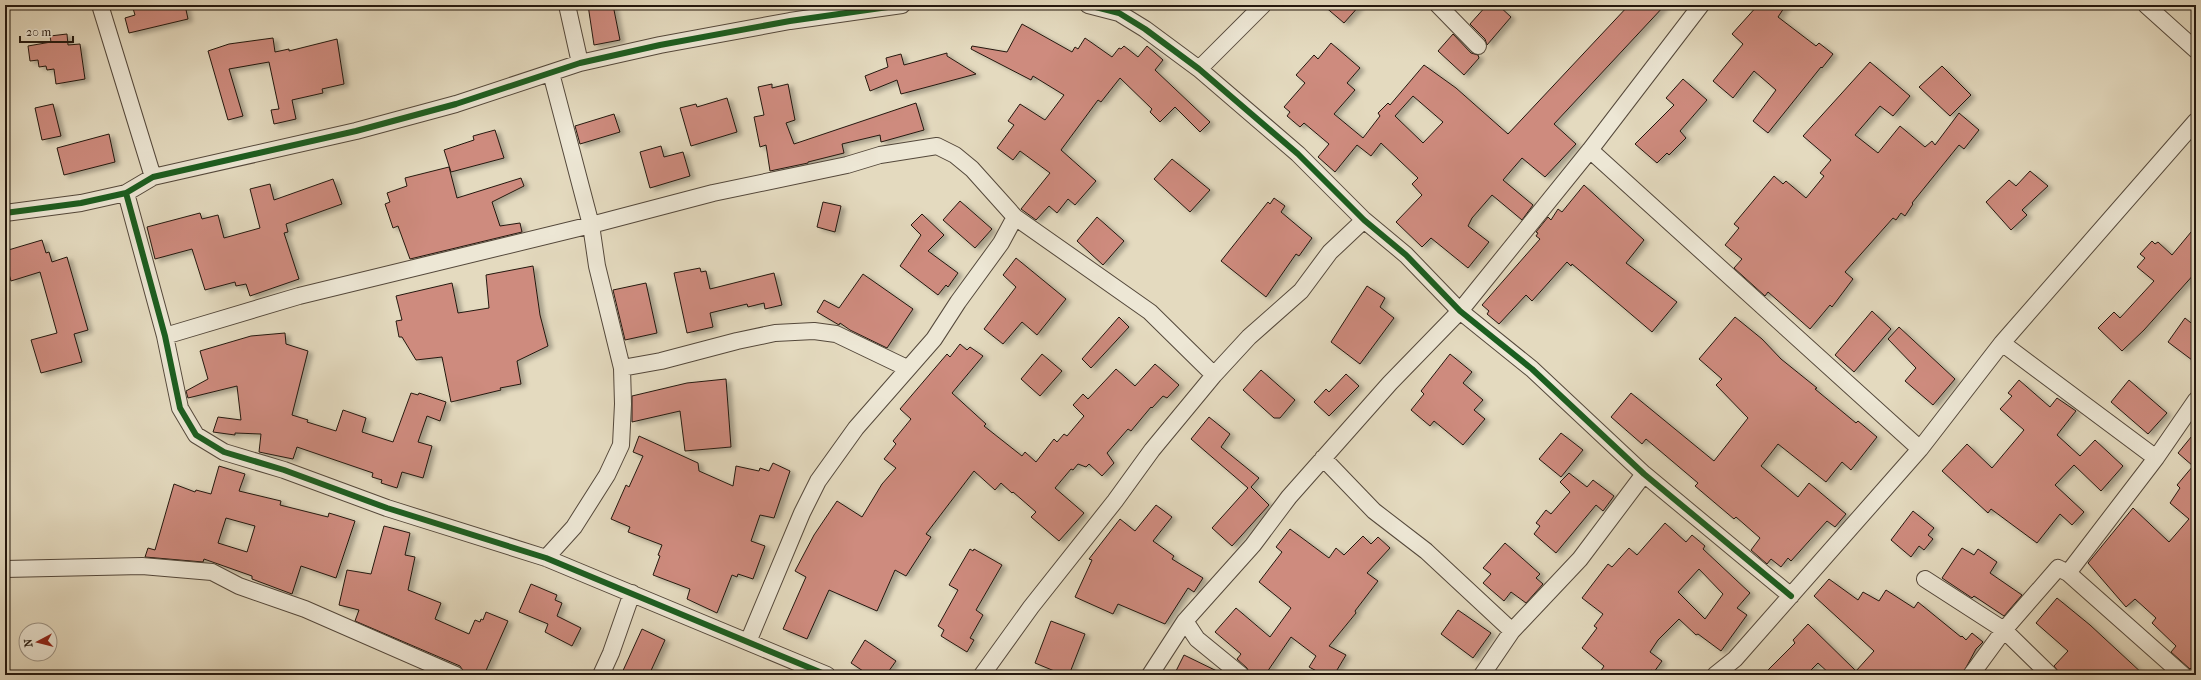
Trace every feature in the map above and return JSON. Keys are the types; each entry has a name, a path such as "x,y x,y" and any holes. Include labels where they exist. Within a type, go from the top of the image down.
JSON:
{"street":[{"path":"100,5 154,177"},
{"path":"566,5 580,63"},
{"path":"5,213 81,203 126,194 154,177 356,131 456,104 580,63 790,21 902,5"},
{"path":"1088,5 1118,13 1145,29 1199,69 1298,154 1364,220 1406,255 1460,311 1532,369 1644,474 1791,596"},
{"path":"1199,69 1263,5"},
{"path":"1438,5 1478,46"},
{"path":"1150,675 1185,621 1253,545 1289,497 1390,383 1460,311 1590,150 1701,5"},
{"path":"2146,5 2196,50"},
{"path":"546,558 574,527 607,475 621,445 623,404 622,368 597,266 591,225 551,73"},
{"path":"1714,675 1735,659 1920,449 2002,343 2196,121"},
{"path":"165,336 299,296 591,225 713,193 847,165 880,155 937,146 955,155 972,169 1015,217 1150,312 1214,374"},
{"path":"1590,150 1920,449"},
{"path":"126,194 165,336 180,408 196,435 224,452 284,470 387,508 546,558 826,675"},
{"path":"748,642 802,513 818,482 856,428 934,339 958,302 1001,243 1015,217"},
{"path":"982,675 1031,607 1115,501 1152,450 1214,374 1249,337 1301,291 1330,252 1364,220"},
{"path":"622,368 675,358 737,341 775,333 814,331 836,334 907,368"},
{"path":"2002,343 2156,458"},
{"path":"2068,573 2156,458 2196,400"},
{"path":"1323,458 1374,511 1426,551 1512,631"},
{"path":"1482,675 1512,631 1580,560 1644,474"},
{"path":"5,569 142,566 212,572 239,586 305,609 456,675"},
{"path":"1971,675 2004,630 2058,568 2068,573 2183,675"},
{"path":"1925,579 2004,630 2050,675"},
{"path":"601,675 611,652 632,593"},
{"path":"1185,621 1197,639 1241,675"}],"building":[{"path":"132,5 185,5 188,19 129,33 125,18 135,15"},
{"path":"588,5 613,5 620,40 594,45"},
{"path":"1323,5 1360,5 1344,23"},
{"path":"1487,5 1498,5 1511,17 1487,45 1485,39 1470,24"},
{"path":"1629,5 1665,5 1554,124 1576,144 1545,177 1522,158 1503,180 1533,205 1522,220 1492,195 1472,218 1468,226 1489,242 1468,268 1431,238 1422,247 1396,222 1422,195 1412,184 1418,178 1381,143 1371,156 1357,145 1335,172 1318,157 1329,144 1304,123 1300,127 1287,116 1290,112 1284,107 1305,83 1296,75 1314,55 1318,59 1331,43 1360,68 1347,83 1355,90 1334,114 1363,138 1380,116 1378,113 1388,103 1390,105 1424,65 1456,88 1508,134","holes":["1413,96 1443,122 1423,143 1395,116"]},
{"path":"1758,5 1786,5 1778,17 1816,46 1819,43 1833,54 1768,133 1753,121 1776,90 1754,71 1733,98 1713,81 1743,44 1732,34"},
{"path":"1022,24 1072,52 1075,47 1078,49 1085,38 1112,57 1119,48 1121,49 1124,46 1138,57 1147,46 1163,60 1155,70 1210,122 1200,132 1175,107 1160,122 1150,112 1152,109 1120,78 1101,102 1098,100 1061,150 1096,181 1075,205 1068,199 1057,213 1049,206 1036,220 1021,209 1050,173 1020,151 1013,160 997,148 1014,125 1008,121 1020,104 1045,120 1064,95 1033,76 1031,80 971,49 972,46 1007,52"},
{"path":"67,34 68,45 80,44 85,79 56,84 54,69 47,70 46,66 39,67 38,60 30,61 28,46 51,42 50,36"},
{"path":"1453,34 1471,53 1478,55 1479,58 1464,75 1438,51"},
{"path":"273,38 275,52 289,49 289,51 337,39 344,84 322,89 323,93 292,100 296,119 274,124 271,110 279,109 269,62 229,69 243,116 228,120 208,51 229,44"},
{"path":"947,53 947,56 976,74 901,94 897,80 870,91 865,76 888,67 886,58 901,54 904,65"},
{"path":"1870,62 1910,96 1893,116 1880,106 1855,135 1878,153 1900,126 1925,147 1932,141 1935,145 1959,113 1979,130 1964,149 1959,145 1912,203 1913,204 1905,216 1901,213 1896,220 1893,218 1845,272 1853,279 1832,307 1830,305 1810,329 1768,292 1765,296 1734,268 1742,259 1725,245 1739,228 1734,224 1774,176 1783,184 1786,181 1806,198 1824,176 1820,173 1831,160 1803,136"},
{"path":"1942,66 1971,95 1950,116 1919,87"},
{"path":"1683,79 1707,100 1680,131 1686,138 1669,155 1667,153 1657,163 1635,144 1674,105 1666,98"},
{"path":"772,84 772,88 788,84 795,120 786,123 794,144 916,103 924,130 881,142 880,135 842,144 844,153 808,163 770,171 766,145 760,147 754,117 764,115 758,87"},
{"path":"727,98 737,132 691,146 680,108 696,104 697,107"},
{"path":"53,104 61,136 42,140 35,108"},
{"path":"614,114 620,132 580,144 575,126"},
{"path":"495,130 504,158 451,172 444,150 474,140 473,136"},
{"path":"109,134 115,162 64,175 57,148"},
{"path":"661,146 664,157 683,152 690,176 650,188 640,152"},
{"path":"1172,159 1210,190 1190,212 1154,179"},
{"path":"449,167 457,198 521,178 524,186 492,202 500,226 520,223 522,232 410,259 398,226 393,228 385,204 390,202 387,193 407,186 405,178"},
{"path":"2030,171 2048,186 2022,210 2027,215 2011,230 1986,202 2009,180 2016,186"},
{"path":"333,179 342,204 286,224 288,232 284,233 299,279 250,296 246,284 236,286 235,282 205,290 192,249 155,259 147,227 200,213 202,219 218,215 224,238 260,228 250,189 270,184 274,200"},
{"path":"1584,185 1644,240 1626,263 1677,302 1652,332 1572,264 1571,266 1567,262 1532,301 1526,295 1499,324 1487,314 1489,311 1482,305 1540,239 1536,236 1538,233 1536,232 1548,217 1551,220 1558,209 1562,212"},
{"path":"1274,198 1285,206 1281,212 1312,238 1299,256 1296,254 1266,297 1221,261 1268,202 1270,204"},
{"path":"960,201 992,229 975,248 943,220"},
{"path":"823,202 841,206 835,232 817,227"},
{"path":"922,214 944,235 928,251 958,273 948,287 946,285 938,295 900,266 921,235 911,225"},
{"path":"1097,217 1124,241 1103,265 1077,241"},
{"path":"2196,226 2196,272 2144,330 2122,351 2098,328 2114,312 2120,318 2154,281 2137,267 2145,258 2140,254 2152,241 2155,244 2158,242 2172,255"},
{"path":"42,240 46,253 49,252 52,262 67,257 88,330 74,334 82,362 41,373 31,340 57,333 40,272 11,281 5,260 5,251"},
{"path":"1016,258 1066,299 1037,335 1022,322 1003,344 984,329 1016,287 1003,275"},
{"path":"533,266 540,315 548,346 517,361 521,384 500,388 501,390 451,402 442,357 416,360 402,337 399,337 396,321 402,320 396,296 452,283 458,313 489,308 486,275"},
{"path":"700,268 701,272 706,271 710,289 774,273 782,305 765,309 764,303 748,307 747,304 710,313 713,327 687,333 674,273"},
{"path":"863,274 913,309 887,348 850,330 840,323 839,325 817,312 824,300 839,308"},
{"path":"646,283 657,333 625,340 613,290"},
{"path":"1367,286 1385,298 1380,307 1394,318 1360,364 1331,342"},
{"path":"1872,311 1891,329 1854,372 1835,355"},
{"path":"1119,317 1129,327 1091,368 1082,359"},
{"path":"1735,317 1762,339 1781,359 1817,388 1815,389 1856,423 1858,421 1877,437 1851,470 1842,462 1826,482 1778,444 1761,466 1798,497 1809,483 1846,514 1835,527 1827,521 1791,561 1788,558 1781,567 1771,559 1767,564 1751,550 1760,538 1736,517 1734,519 1695,486 1698,483 1646,439 1642,444 1611,417 1631,393 1714,461 1748,418 1716,385 1722,379 1699,359"},
{"path":"2185,318 2196,327 2196,363 2168,342"},
{"path":"1899,327 1955,379 1933,405 1905,381 1916,368 1888,339"},
{"path":"285,333 286,344 308,351 292,415 308,420 307,422 336,431 343,410 366,418 362,432 393,442 411,393 418,395 419,393 446,402 440,421 427,416 418,442 432,446 423,478 402,472 397,488 381,483 382,480 372,477 373,473 297,447 293,459 259,452 261,434 235,433 235,435 213,432 218,417 241,420 237,386 188,398 186,391 208,379 200,351 251,336"},
{"path":"960,344 967,350 970,347 983,356 952,393 986,424 984,426 1022,456 1025,452 1036,462 1054,439 1057,442 1064,434 1067,436 1084,416 1073,405 1083,394 1088,399 1116,369 1135,386 1155,364 1179,385 1167,398 1163,396 1152,408 1151,407 1131,431 1128,429 1107,453 1114,463 1102,476 1089,464 1086,467 1078,464 1073,470 1071,469 1055,488 1084,513 1059,541 1031,517 1036,512 1013,492 1012,493 1001,483 995,490 974,471 926,534 931,537 906,576 895,570 877,611 829,590 807,639 783,629 806,577 795,571 814,535 837,501 862,517 882,484 896,468 884,459 896,444 893,441 911,419 900,409 947,354 950,357"},
{"path":"1042,354 1062,371 1040,396 1021,379"},
{"path":"1450,354 1472,372 1463,383 1483,400 1474,410 1485,419 1463,445 1434,421 1430,426 1411,410 1424,394 1421,391"},
{"path":"1261,370 1295,400 1280,418 1274,418 1243,390"},
{"path":"1346,374 1359,386 1329,416 1314,402 1326,389 1329,392"},
{"path":"726,379 731,447 685,451 680,411 632,422 632,396 687,383"},
{"path":"2019,380 2050,407 2057,398 2076,411 2057,435 2080,456 2095,440 2123,466 2101,491 2074,465 2055,485 2084,512 2072,525 2060,514 2037,543 1991,509 1988,513 1942,471 1967,444 1992,468 2024,430 2000,409 2012,396 2008,393"},
{"path":"2129,380 2167,413 2148,434 2111,402"},
{"path":"1209,417 1230,434 1221,447 1259,478 1251,487 1269,505 1232,546 1212,528 1248,488 1191,439"},
{"path":"2196,431 2196,663 2190,669 2171,652 2176,646 2152,623 2156,618 2135,599 2126,607 2088,563 2133,508 2169,542 2189,519 2170,503 2180,488 2177,485 2193,466 2178,453"},
{"path":"1561,433 1583,450 1561,477 1539,459"},
{"path":"639,436 698,463 699,471 733,486 736,466 759,471 760,468 769,471 773,463 790,471 774,518 760,515 751,541 765,546 753,579 738,574 737,577 732,575 717,613 687,599 690,589 653,575 660,556 658,555 662,545 628,532 630,527 611,519 626,485 629,487 643,456 633,452"},
{"path":"219,466 245,474 239,491 281,501 280,505 328,517 329,513 355,521 336,578 301,566 292,594 252,579 252,576 204,559 203,562 145,557 148,548 155,550 174,484 195,492 196,490 211,494","holes":["226,518 255,526 247,552 218,543"]},
{"path":"1569,473 1587,487 1593,480 1614,496 1603,511 1596,505 1556,553 1534,534 1540,526 1536,523 1546,510 1551,514 1570,492 1560,482"},
{"path":"1156,505 1172,517 1153,541 1174,556 1172,559 1203,578 1194,592 1188,588 1165,624 1118,604 1113,614 1075,597 1092,560 1089,559 1120,519 1135,531"},
{"path":"1913,511 1934,528 1928,535 1933,539 1924,550 1919,546 1911,557 1891,540"},
{"path":"1665,523 1686,542 1692,535 1705,546 1703,549 1750,593 1737,608 1747,615 1721,651 1698,634 1696,635 1679,619 1658,640 1650,652 1662,661 1654,672 1651,670 1647,675 1598,675 1604,666 1582,648 1597,628 1594,626 1603,614 1582,598 1608,564 1612,567 1629,548 1637,555","holes":["1699,569 1723,594 1705,619 1678,592"]},
{"path":"384,526 410,533 405,555 415,557 408,590 441,603 435,619 469,634 475,620 480,622 481,619 483,620 486,612 508,621 484,675 465,674 460,666 355,621 359,610 339,605 347,570 371,574"},
{"path":"1290,529 1329,558 1336,548 1344,555 1363,536 1371,544 1378,537 1390,548 1367,573 1378,581 1355,611 1356,613 1329,646 1346,655 1334,675 1324,675 1309,667 1316,656 1291,637 1265,675 1250,675 1247,668 1237,659 1241,654 1215,632 1236,608 1270,637 1291,608 1259,582 1282,552 1276,547"},
{"path":"1505,543 1540,574 1536,578 1543,584 1526,603 1511,592 1504,601 1483,583 1491,574 1483,568"},
{"path":"1962,548 1974,555 1978,549 1997,562 1990,573 2022,595 2004,616 1974,596 1972,598 1942,578"},
{"path":"970,549 973,551 974,549 1002,565 976,610 983,615 970,638 974,640 967,652 941,636 944,630 938,626 958,590 949,585"},
{"path":"1829,579 1858,600 1863,592 1879,601 1886,590 1914,608 1918,602 1961,637 1962,636 1966,640 1972,633 1983,642 1976,649 1962,675 1831,675 1818,663 1806,675 1763,675 1795,643 1793,640 1808,624 1856,671 1874,651 1814,596"},
{"path":"531,584 557,595 555,600 562,603 557,616 581,628 572,646 545,632 548,624 519,612"},
{"path":"2057,598 2090,625 2144,675 2061,675 2054,666 2068,651 2036,623"},
{"path":"1458,610 1491,633 1473,658 1441,634"},
{"path":"1051,621 1085,634 1069,675 1064,675 1035,663"},
{"path":"642,629 665,640 649,675 621,675"},
{"path":"865,640 896,661 886,675 869,675 851,663"},
{"path":"1184,655 1225,675 1184,675 1176,671"}],"cycle path":[{"path":"5,213 81,203 126,193 153,177 356,131 456,104 580,63 660,45 790,21 902,5"},
{"path":"1088,5 1119,13 1145,29 1199,69 1298,154 1364,220 1406,255 1460,311 1532,369 1644,474 1791,596"},
{"path":"126,193 165,336 180,408 196,435 224,452 284,470 387,508 546,558 827,675"}]}
